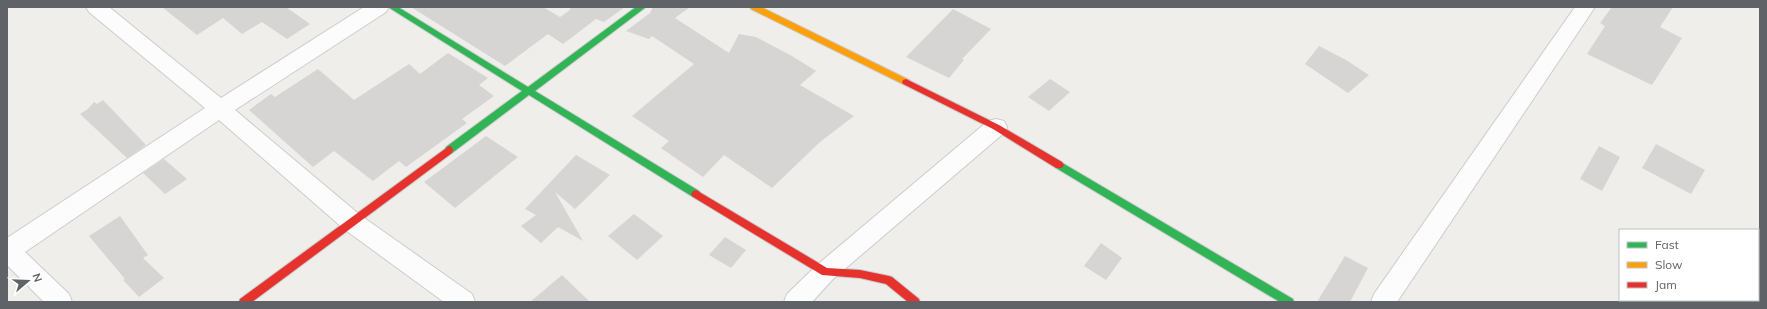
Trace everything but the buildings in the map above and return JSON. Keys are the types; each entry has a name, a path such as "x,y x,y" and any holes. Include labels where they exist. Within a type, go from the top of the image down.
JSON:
{"street":[{"path":"96,7 220,108 352,222 463,302"},
{"path":"60,302 7,250 220,108 379,7"},
{"path":"392,7 528,92 825,272 860,274 889,280 915,302"},
{"path":"244,302 642,7"},
{"path":"754,7 996,127 1289,302"},
{"path":"1383,302 1585,7"},
{"path":"796,302 825,272 996,127"}],"traffic: fast":[{"path":"392,7 696,194"},
{"path":"449,150 642,7"},
{"path":"1059,165 1289,302"}],"traffic: slow":[{"path":"754,7 906,82"}],"traffic: jam":[{"path":"906,82 996,127 1059,165"},
{"path":"244,302 449,150"},
{"path":"696,194 825,272 860,274 889,280 915,302"}]}
